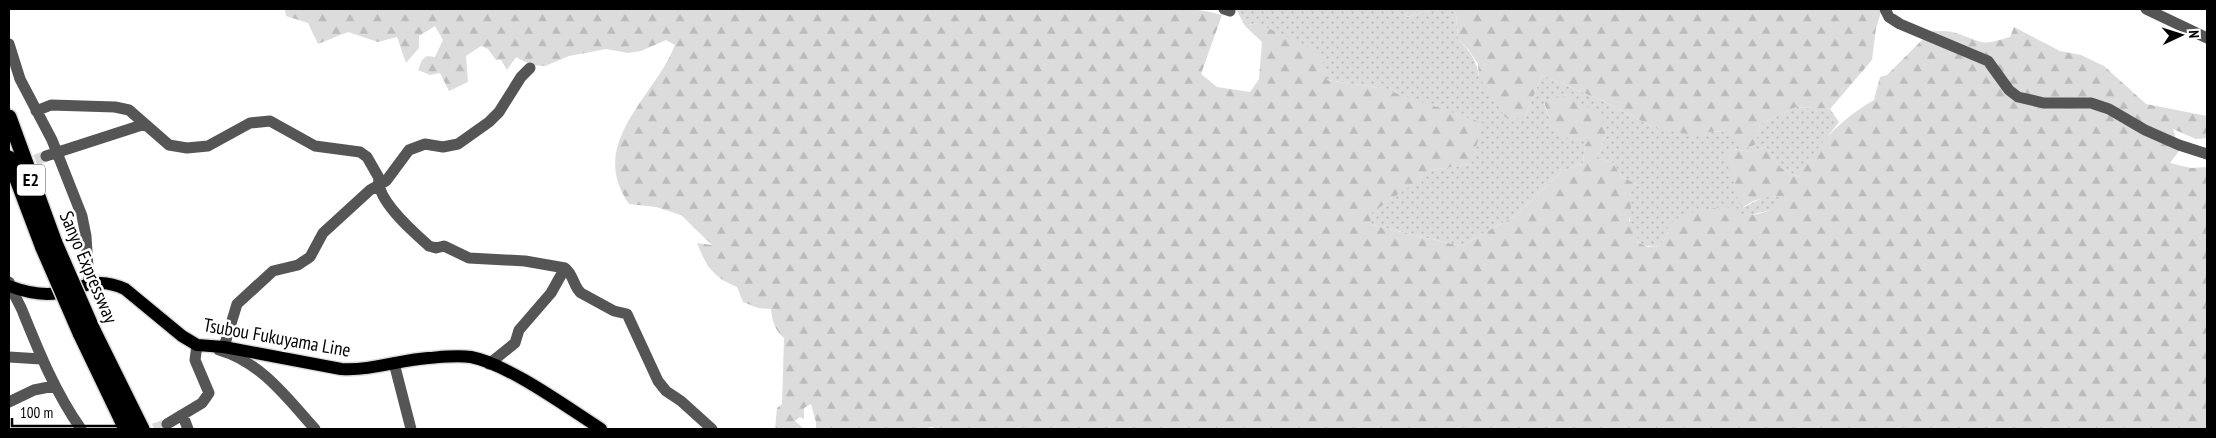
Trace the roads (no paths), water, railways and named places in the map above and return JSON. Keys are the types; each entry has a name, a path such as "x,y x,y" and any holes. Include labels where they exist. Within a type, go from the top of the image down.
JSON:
{"highway":[{"name":"Sanyo Expressway","path":"9,117 49,245"},
{"name":"Sanyo Expressway","path":"9,158 49,245 126,429"},
{"name":"Sanyo Expressway","path":"86,332 142,429"}],"main road":[{"name":"Tsubou Fukuyama Line","path":"9,285 22,291 45,294 58,293 89,282 114,284 125,290 182,336 197,345 224,347 341,369 357,370 394,363 450,357 469,357 508,372 601,429"}],"street":[{"path":"1885,9 1889,17 1900,24 1988,61 2009,90 2018,97 2044,103 2091,102 2109,109 2145,130 2179,145 2207,154"},
{"path":"2146,9 2207,38"},
{"path":"9,44 20,78 36,111 52,154 82,216 86,236 89,282"},
{"path":"224,347 237,304 273,271 305,261 310,257 324,233 370,190 378,186 394,172 403,154 425,144 443,147 458,144 489,122 499,112 521,77 530,68"},
{"path":"36,111 51,105 115,107 129,110 169,145 187,148 208,146 250,123 270,121 315,146 360,152 367,157 379,178 378,186 382,198 429,246 436,248 444,246 469,258 525,261 565,268 570,272 576,289 581,293 614,312 628,314 662,386 712,429"},
{"path":"52,154 145,124"},
{"path":"489,364 515,343 519,330 551,292 565,268"},
{"path":"9,285 18,300 41,360 66,409 81,429"},
{"path":"167,424 202,403 208,393 207,385 195,360 197,345"},
{"path":"211,346 213,349 229,353 265,375 315,429"},
{"path":"9,357 41,360"},
{"path":"394,363 411,429"},
{"path":"9,402 34,390 54,386"},
{"path":"182,416 188,429"}],"tunnel":[{"path":"20,166 46,156"},
{"path":"154,429 167,424"}]}
